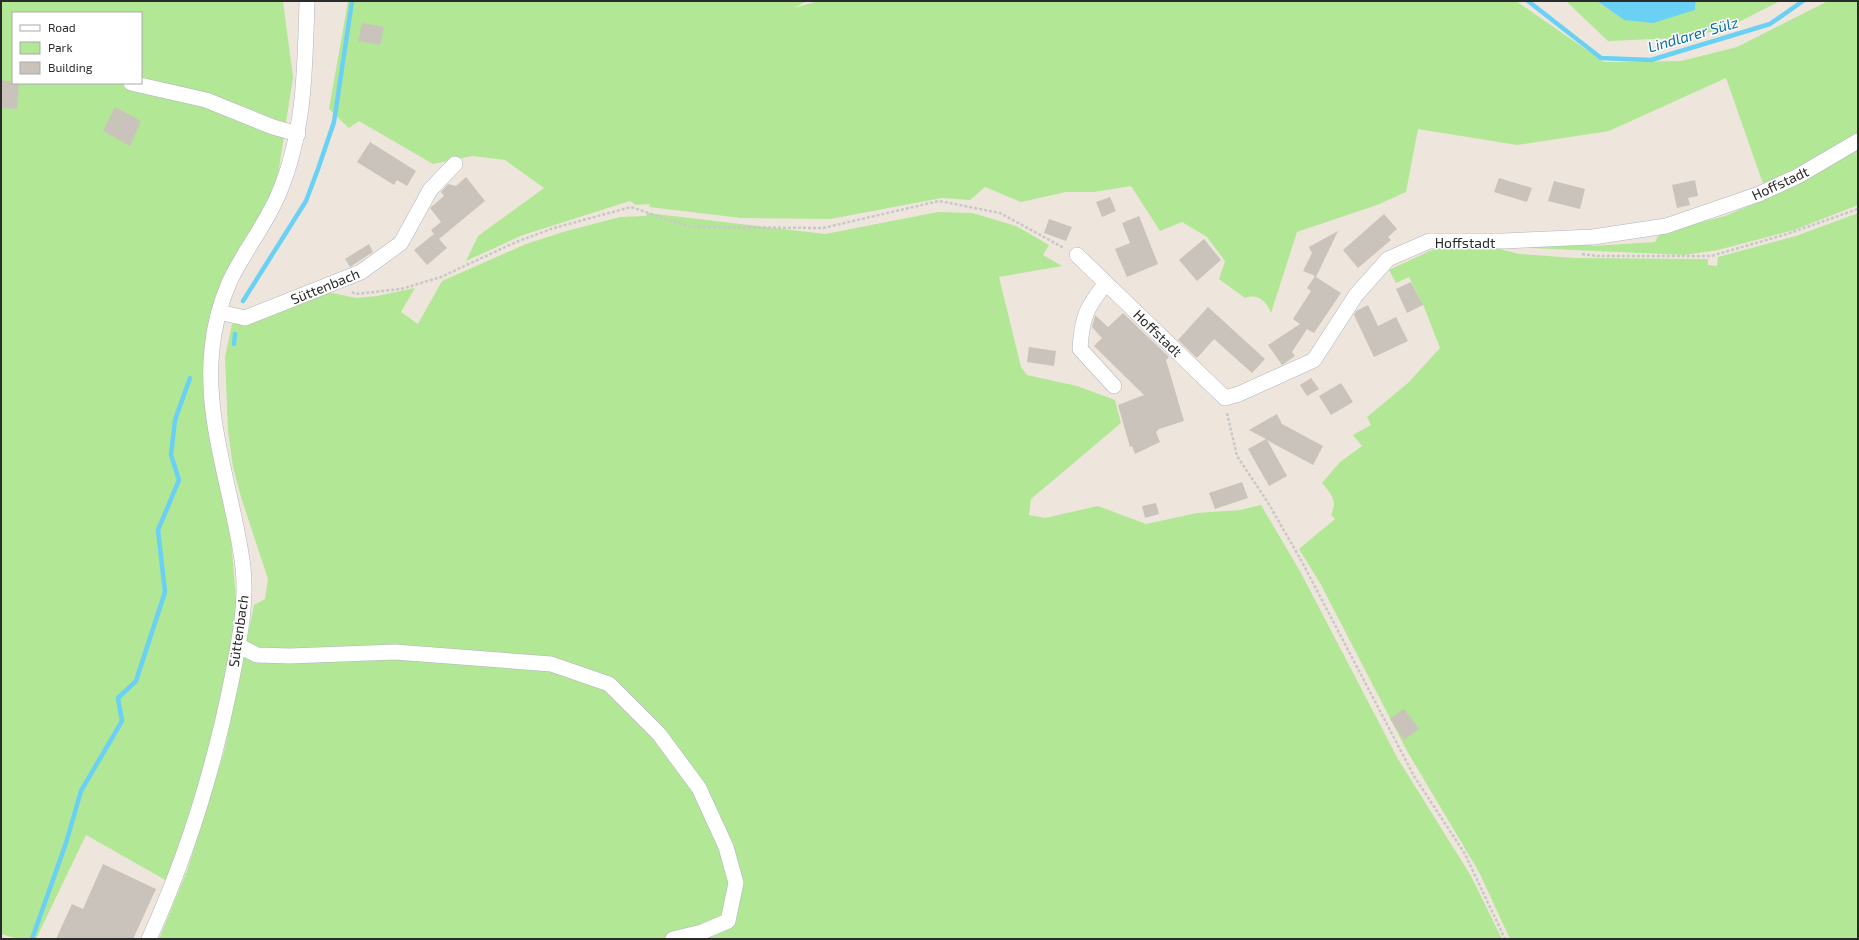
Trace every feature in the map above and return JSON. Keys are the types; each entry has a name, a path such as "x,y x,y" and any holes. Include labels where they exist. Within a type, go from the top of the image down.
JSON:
{"street":[{"name":"Süttenbach","path":"149,939 173,883 195,819 213,759 238,646 244,611 243,567 221,456 212,392 212,350 219,312 230,282 278,197 288,172 298,134 304,81 307,1"},
{"path":"135,84 206,100 298,134"},
{"name":"Hoffstadt","path":"1077,255 1225,398 1239,394 1314,360 1356,295 1388,259 1429,241 1504,241 1593,237 1666,226 1760,194 1798,176 1858,141"},
{"name":"Süttenbach","path":"219,312 245,318 361,272 401,243 430,190 455,164"},
{"path":"1106,283 1092,302 1082,324 1080,349 1114,386"},
{"path":"238,646 257,655 290,656 395,652 551,664 609,684 659,734 699,788 726,848 736,883 728,921 702,932 673,939"}],"path":[{"path":"334,282 355,294 401,289 441,277 516,242 535,235 631,207 690,227 824,228 939,201 1000,213 1077,255"},
{"path":"1574,253 1597,256 1711,256 1787,234 1858,209"},
{"path":"1225,398 1228,423 1237,456 1267,501 1301,560 1414,776 1465,854 1505,939"}],"green space":[{"path":"1,1 283,1 293,77 277,181 208,333 230,528 237,610 238,648 208,764 169,882 86,835 36,939 18,939 1,934"},
{"path":"348,1 807,1 794,8 818,1 1516,1 1604,62 1681,61 1737,47 1828,1 1858,1 1858,205 1794,230 1718,250 1685,255 1507,247 1585,241 1593,246 1655,242 1660,233 1725,216 1768,198 1726,78 1609,131 1517,145 1418,129 1406,192 1377,205 1297,232 1271,313 1267,305 1258,298 1245,298 1219,279 1225,261 1207,237 1182,222 1160,231 1131,186 1094,192 1066,192 1021,202 985,187 970,200 942,198 830,219 741,218 649,207 650,204 636,205 630,201 523,235 466,261 478,236 544,188 505,160 472,156 433,164 359,121 349,128 329,109"},
{"path":"1566,1 1597,1 1624,20 1695,10 1696,1 1780,1 1725,29 1678,38 1608,41"},
{"path":"938,212 972,213 1016,226 1049,245 1043,255 1062,266 999,277 1021,367 1027,375 1077,386 1115,400 1121,423 1031,499 1029,515 1045,518 1098,506 1146,524 1197,513 1240,510 1261,505 1301,573 1398,759 1471,876 1502,939 159,939 187,871 224,752 254,605 265,599 268,579 241,497 233,467 228,431 225,357 232,324 328,292 356,298 377,296 415,288 401,312 418,324 442,281 526,244 563,232 620,217 646,216 647,213 825,234"},
{"path":"1858,213 1858,939 1510,939 1479,872 1407,751 1320,583 1299,549 1335,519 1331,515 1334,501 1322,483 1340,462 1362,446 1353,435 1371,425 1367,417 1408,383 1440,348 1424,307 1409,277 1396,283 1389,270 1432,250 1470,241 1519,254 1575,258 1708,259 1708,265 1717,266 1718,257 1796,236"}],"water":[{"path":"1597,1 1696,1 1695,10 1653,23 1624,20"}],"building":[{"path":"362,23 384,27 380,45 358,41"},
{"path":"1,80 12,82 12,84 19,84 17,109 1,108"},
{"path":"115,107 141,121 130,146 103,131"},
{"path":"370,142 416,171 407,186 397,180 394,185 357,162"},
{"path":"466,177 485,201 439,239 447,248 427,265 414,250 434,234 431,230 441,222 430,208 444,196 441,192 448,184 456,186"},
{"path":"1499,178 1532,188 1527,202 1494,192"},
{"path":"1695,180 1698,196 1688,198 1690,205 1677,208 1672,185"},
{"path":"1554,181 1585,189 1580,209 1548,201"},
{"path":"1110,197 1116,211 1102,217 1096,202"},
{"path":"1384,214 1397,229 1388,237 1391,240 1358,268 1343,250"},
{"path":"1139,216 1158,264 1127,277 1115,249 1130,243 1122,223"},
{"path":"1049,219 1072,227 1066,241 1044,233"},
{"path":"1338,231 1316,277 1341,293 1314,333 1307,329 1292,352 1295,356 1282,365 1268,345 1300,324 1293,319 1311,291 1307,288 1315,276 1303,271 1312,253 1309,247"},
{"path":"1204,239 1221,260 1197,281 1179,260"},
{"path":"369,244 373,252 350,267 345,259"},
{"path":"1411,282 1423,305 1407,313 1396,289"},
{"path":"1368,305 1378,326 1396,317 1408,341 1374,357 1354,315 1356,311"},
{"path":"1208,307 1265,359 1252,373 1214,339 1197,358 1178,340"},
{"path":"1123,313 1169,357 1166,360 1184,421 1159,429 1156,432 1160,442 1135,454 1132,446 1130,447 1118,405 1144,395 1094,346 1102,338 1092,327 1095,315 1108,327"},
{"path":"1029,347 1056,351 1054,366 1027,362"},
{"path":"1311,378 1319,389 1307,396 1300,385"},
{"path":"1341,383 1353,402 1331,415 1319,396"},
{"path":"1277,414 1282,424 1323,446 1313,465 1267,440 1287,476 1269,486 1248,449 1266,439 1249,430"},
{"path":"1242,482 1248,498 1215,509 1209,493"},
{"path":"1156,503 1159,514 1145,518 1142,506"},
{"path":"1404,709 1419,729 1404,740 1390,719"},
{"path":"103,864 156,889 133,939 56,939 72,904 83,909"}],"waterway":[{"path":"243,301 306,201 318,169 334,122 352,1"},
{"name":"Lindlarer Sülz","path":"1528,1 1601,58 1651,60 1770,24 1803,1"},
{"path":"234,344 235,334"},
{"path":"32,939 66,843 81,791 122,721 118,698 136,681 165,592 158,530 179,480 171,455 175,420 190,378"}]}
